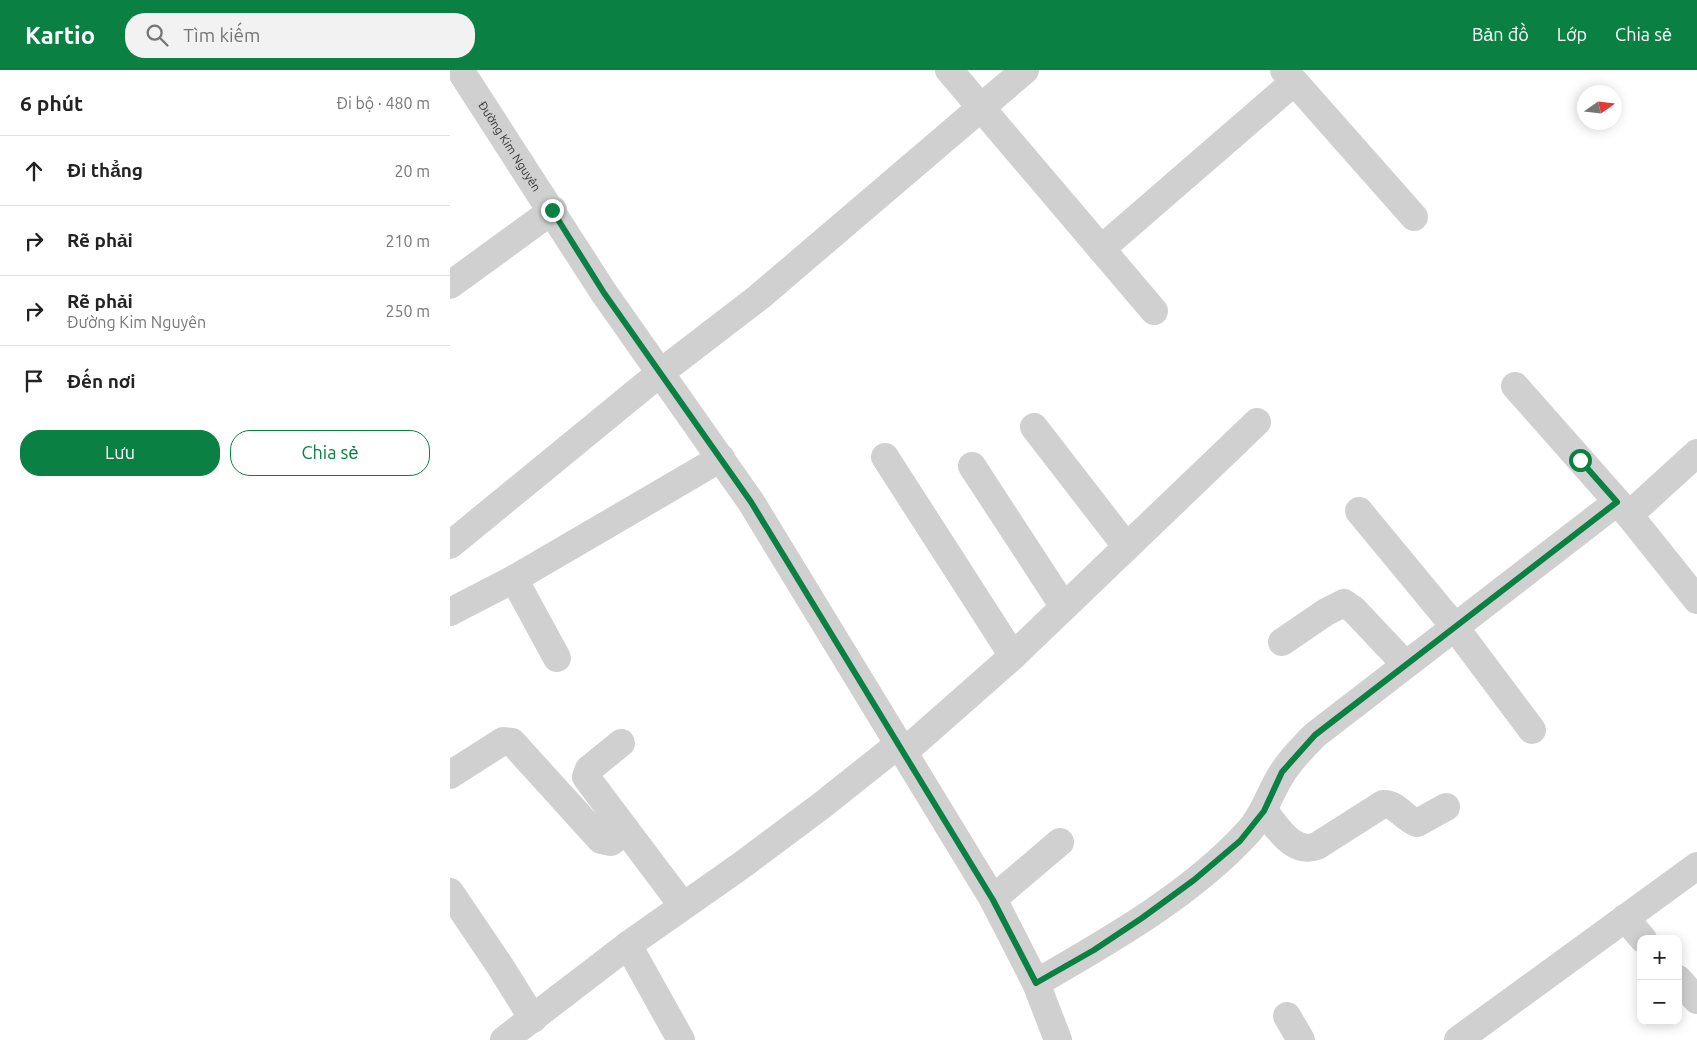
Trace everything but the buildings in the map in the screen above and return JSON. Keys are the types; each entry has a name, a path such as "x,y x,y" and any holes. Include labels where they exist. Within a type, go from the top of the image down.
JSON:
{"street":[{"name":"Đường Kim Nguyên","path":"460,70 604,293 751,502 993,900 1036,983 1058,1040"},
{"path":"949,70 1154,311"},
{"path":"450,545 660,373 759,297 1025,70"},
{"path":"1101,249 1289,76 1414,217"},
{"path":"450,285 552,210"},
{"path":"1515,386 1623,508 1697,600"},
{"path":"450,892 500,966 519,1032 628,945 901,748 1013,656 1257,422"},
{"path":"1034,427 1126,546"},
{"path":"1036,983 1102,944 1194,880 1240,841 1264,811 1282,772 1295,755 1315,735 1454,626 1623,508 1697,453"},
{"path":"885,457 1013,656"},
{"path":"450,612 514,579 721,458"},
{"path":"972,466 1064,607"},
{"path":"1359,512 1454,626 1532,730"},
{"path":"514,579 557,658"},
{"path":"1282,642 1326,612 1344,603 1354,610 1405,664"},
{"path":"450,775 502,741 512,742 601,840 610,842 626,830"},
{"path":"620,743 586,774 592,785 683,906"},
{"path":"1264,811 1298,848 1307,850 1318,846 1384,804 1392,805 1410,821 1417,822 1446,807"},
{"path":"993,900 1060,842"},
{"path":"1458,1040 1697,866"},
{"path":"1625,918 1640,935"},
{"path":"628,945 681,1040"},
{"path":"1680,980 1697,1000"},
{"path":"1287,1016 1301,1040"}],"route":[{"path":"552,210 604,293 751,502 993,900 1036,983 1094,950 1194,880 1240,841 1251,829 1264,811 1282,772 1295,755 1315,735 1617,502 1580,460"}]}
